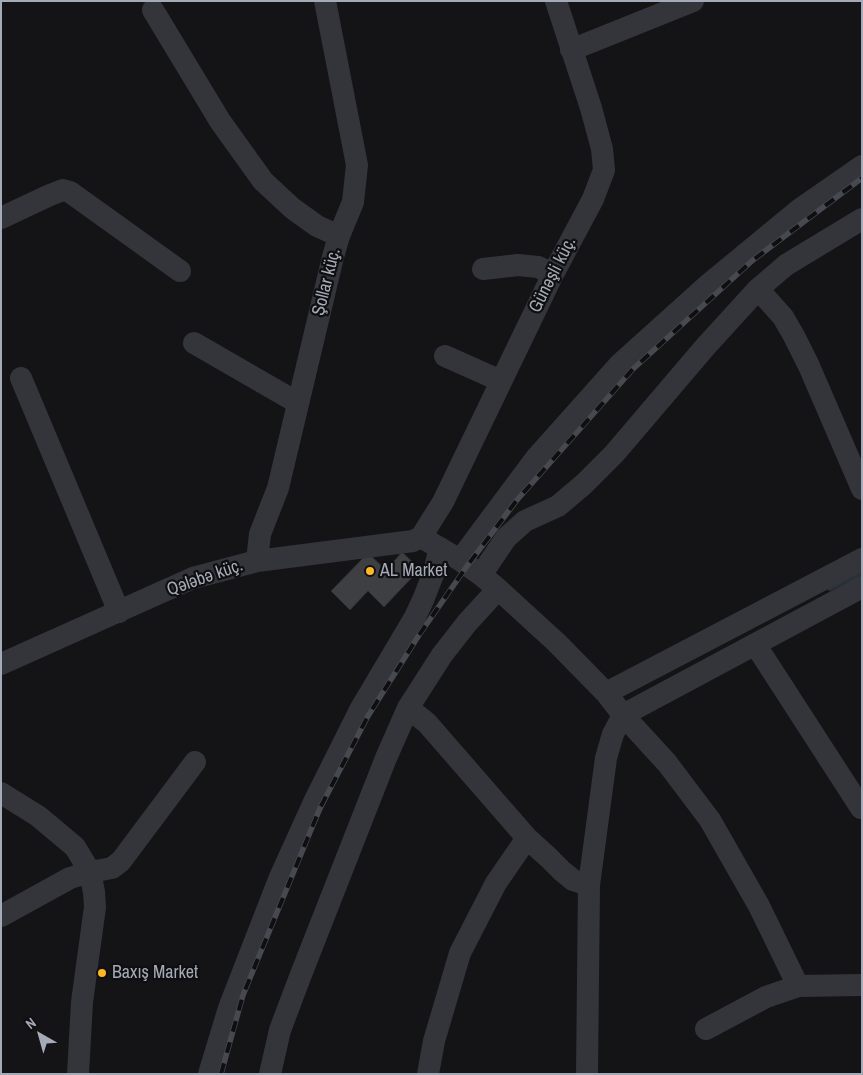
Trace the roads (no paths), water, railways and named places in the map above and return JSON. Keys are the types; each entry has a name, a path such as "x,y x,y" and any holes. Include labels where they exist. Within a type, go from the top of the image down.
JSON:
{"street":[{"name":"Şollar küç.","path":"256,561 260,534 278,488 332,258 338,236 353,202 356,164 325,1"},
{"name":"Günəşli küç.","path":"209,1074 229,1008 284,868 314,800 361,708 424,600 434,572 430,542 444,502 553,274 593,199 604,170 602,149 591,108 556,1"},
{"path":"571,50 693,1"},
{"path":"153,10 220,120 263,180 292,208 317,226 338,236"},
{"path":"460,560 536,458 620,365 710,284 800,209 862,166"},
{"path":"1,218 63,190 70,192 180,270"},
{"path":"481,575 506,538 518,526 558,506 584,484 614,454 758,288 786,266 861,221"},
{"path":"483,269 518,265 538,267 553,274"},
{"path":"758,288 783,317 794,336 809,366 862,489"},
{"path":"194,343 298,403"},
{"path":"446,356 501,381"},
{"path":"20,378 119,612"},
{"name":"Qələbə küç.","path":"1,664 193,578 256,561 413,541 430,542"},
{"path":"430,542 481,575 557,643 606,693 623,715 667,763 710,820 759,906 798,986"},
{"path":"606,693 862,559"},
{"path":"587,1074 589,884 606,758 613,734 623,715 862,587"},
{"path":"270,1074 280,1030 296,986 382,766 408,708 442,655 467,623 498,589"},
{"path":"755,644 861,808"},
{"path":"408,708 427,723 527,838 573,880 589,884"},
{"path":"1,916 70,878 112,868 121,860 195,762"},
{"path":"1,793 38,816 75,846 90,872 95,907 82,1002 78,1074"},
{"path":"428,1074 434,1041 460,953 496,883 527,838"},
{"path":"706,1028 766,997 798,986 862,985"}],"waterway":[{"path":"830,588 862,572"}],"railway":[{"path":"221,1074 243,995 320,808 368,716 419,635 467,566 517,500 633,369 753,260 862,178"}],"place":[{"name":"AL Market","path":"370,571"},
{"name":"Baxış Market","path":"102,973"}]}
